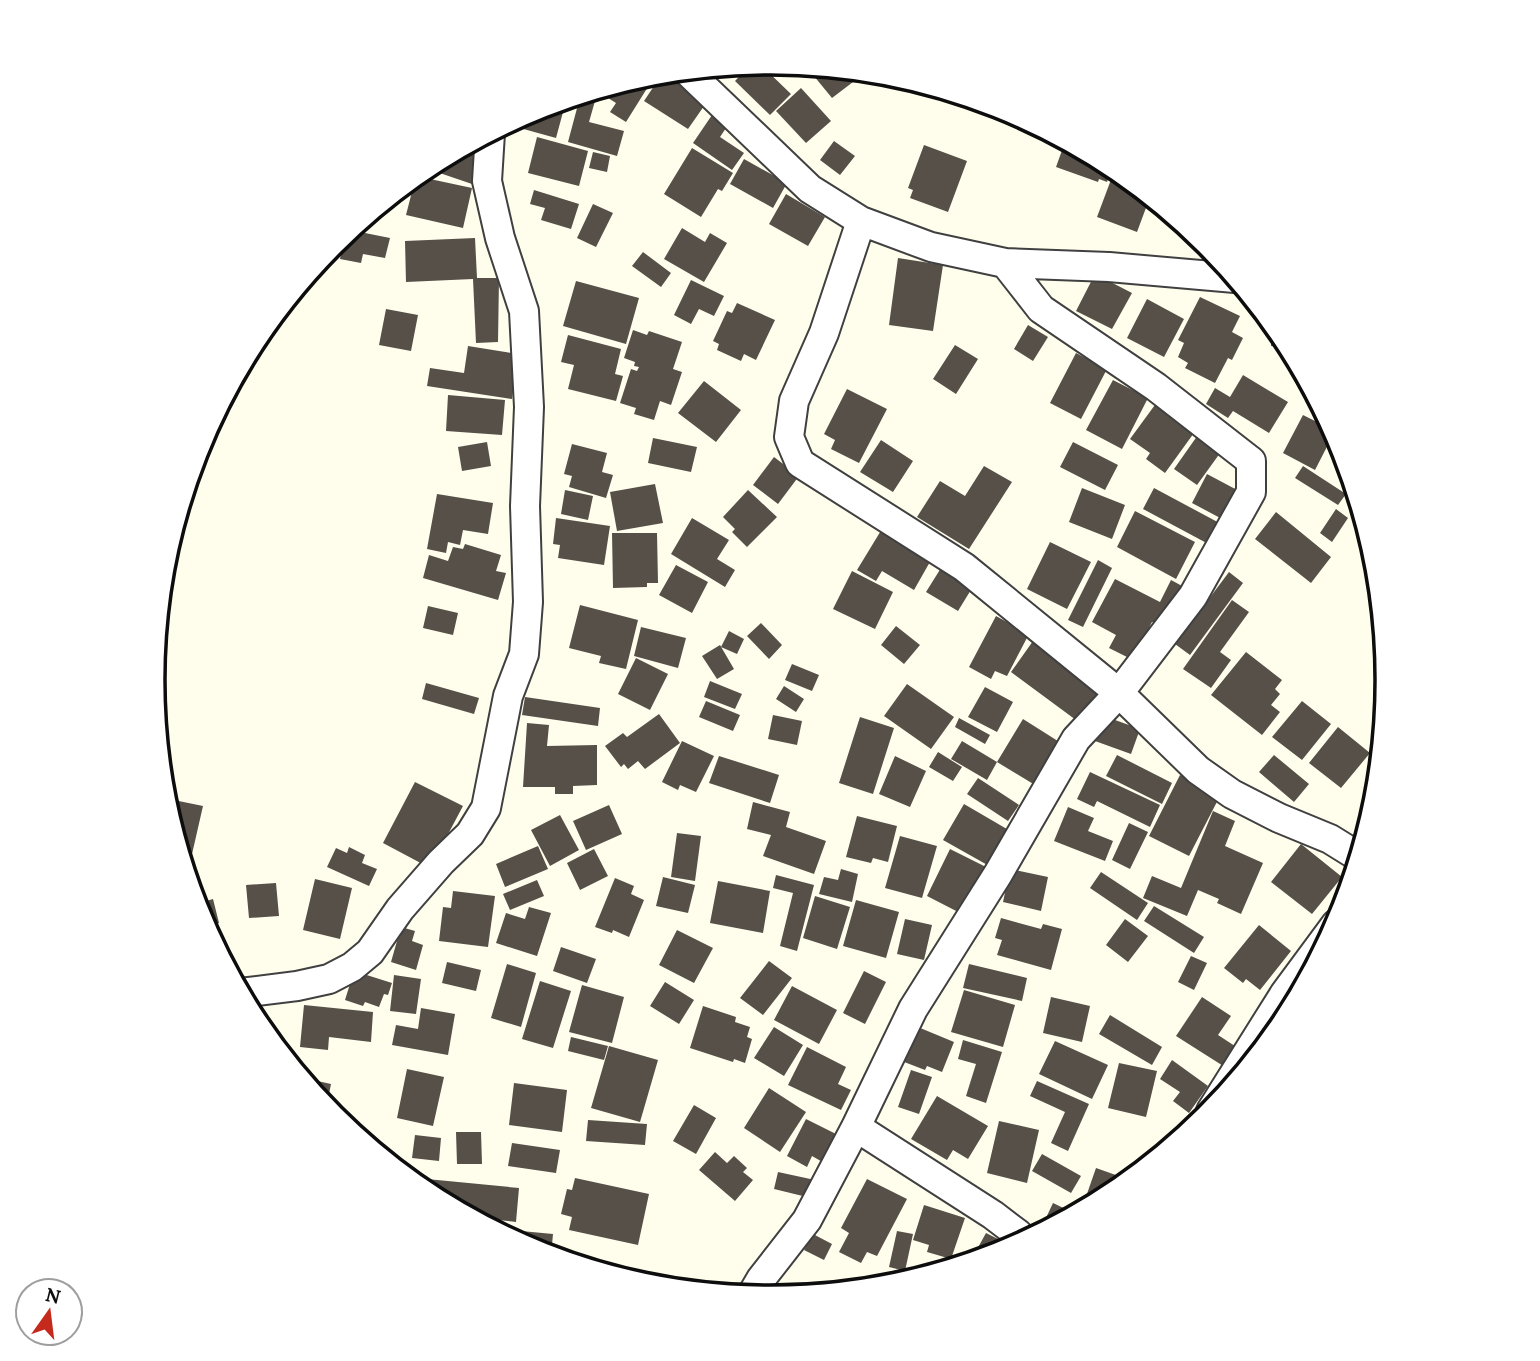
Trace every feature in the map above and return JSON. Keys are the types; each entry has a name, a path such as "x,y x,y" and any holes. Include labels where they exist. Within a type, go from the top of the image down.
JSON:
{"street":[{"path":"696,80 810,189 862,221 931,247 1005,263 1109,267 1221,277"},
{"path":"251,991 329,979 352,967 370,952 400,909 470,834 486,808 508,696 524,654 529,407 524,311 500,238 487,181 489,145"},
{"path":"862,221 824,333 793,401 789,437 800,463 964,567 1119,693 1198,770 1232,794 1279,818 1330,839 1350,852"},
{"path":"757,1285 807,1220 913,1009 998,874 1076,739 1119,693 1193,596 1251,492 1251,461 1156,387 1041,309 1005,263"},
{"path":"1249,1050 1298,975"},
{"path":"856,1127 1017,1233"}],"building":[{"path":"771,75 791,94 770,115 735,81 739,77"},
{"path":"815,77 853,82 832,98"},
{"path":"688,81 711,96 688,129 644,101 654,87"},
{"path":"647,88 626,122 610,112 616,103 607,98"},
{"path":"801,88 831,121 806,143 776,111"},
{"path":"595,101 589,122 624,131 617,156 568,142 578,106"},
{"path":"563,111 556,138 522,129"},
{"path":"712,115 728,125 720,137 744,153 732,170 693,143"},
{"path":"537,137 588,151 579,186 528,173"},
{"path":"834,141 855,156 840,175 820,160"},
{"path":"924,145 967,161 948,212 910,198 913,190 908,188"},
{"path":"484,147 472,184 440,173"},
{"path":"692,148 733,173 722,191 718,189 701,217 664,194"},
{"path":"1062,150 1108,179 1107,182 1099,179 1098,182 1056,167"},
{"path":"593,152 610,156 607,172 589,168"},
{"path":"744,159 787,183 773,208 730,184"},
{"path":"431,179 472,188 463,228 406,215 412,193"},
{"path":"1111,180 1146,207 1137,232 1097,217"},
{"path":"534,190 579,204 571,229 541,220 545,208 530,204"},
{"path":"786,194 825,217 808,246 769,224"},
{"path":"593,204 613,213 596,247 577,238"},
{"path":"682,228 705,242 710,233 727,243 704,282 664,259"},
{"path":"363,233 390,238 385,258 363,254 361,263 340,259 341,254"},
{"path":"475,238 477,278 499,278 498,342 476,343 473,279 406,282 405,241"},
{"path":"643,252 671,273 661,287 632,266"},
{"path":"898,258 943,265 933,331 889,325"},
{"path":"1095,274 1132,293 1112,329 1076,311"},
{"path":"691,280 724,296 714,316 699,309 691,324 674,315"},
{"path":"576,281 639,298 626,344 563,326"},
{"path":"1200,297 1240,316 1232,332 1243,338 1232,360 1228,358 1215,383 1185,368 1188,363 1178,357 1184,343 1178,340"},
{"path":"1147,299 1184,319 1164,357 1127,338"},
{"path":"737,303 775,320 756,360 744,354 741,361 717,350 719,344 713,341 727,311 732,313"},
{"path":"386,309 418,315 411,351 379,345"},
{"path":"1028,325 1048,337 1033,361 1014,349"},
{"path":"633,330 647,335 649,331 682,342 673,369 682,372 671,405 660,401 654,420 634,414 636,408 620,403 631,369 637,371 639,367 634,366 635,362 624,358"},
{"path":"568,335 621,349 615,374 623,376 616,401 568,389 574,365 561,362"},
{"path":"955,345 978,359 956,394 933,379"},
{"path":"468,346 518,354 512,399 427,386 430,368 464,373"},
{"path":"1076,353 1107,369 1081,419 1050,403"},
{"path":"1243,375 1288,402 1269,433 1233,411 1228,418 1206,404 1215,388 1230,397"},
{"path":"1113,380 1148,398 1122,449 1086,430"},
{"path":"704,381 741,410 716,442 678,413"},
{"path":"847,389 887,409 859,463 831,449 835,440 824,434"},
{"path":"448,395 505,400 502,435 446,431"},
{"path":"1160,398 1199,426 1165,473 1146,459 1150,453 1130,439"},
{"path":"1303,415 1317,422 1328,446 1315,470 1283,453"},
{"path":"1200,432 1223,449 1197,485 1174,469"},
{"path":"653,438 697,447 691,472 648,463"},
{"path":"881,440 913,461 893,492 860,472"},
{"path":"487,442 491,466 462,471 458,447"},
{"path":"1073,442 1118,465 1105,490 1060,467"},
{"path":"572,444 607,453 602,472 613,475 606,498 569,487 572,476 564,474"},
{"path":"774,457 799,476 778,504 753,485"},
{"path":"984,466 1012,482 969,549 917,517 940,481 965,496"},
{"path":"1303,466 1346,494 1338,505 1295,478"},
{"path":"1207,474 1239,491 1224,520 1192,503"},
{"path":"655,484 663,523 617,531 610,492"},
{"path":"1082,488 1125,505 1112,539 1069,522"},
{"path":"1154,488 1225,526 1214,547 1143,509"},
{"path":"565,490 593,496 588,520 561,514"},
{"path":"748,490 777,517 747,547 732,532 735,529 723,517"},
{"path":"437,494 493,503 488,534 463,530 460,545 448,542 446,553 427,549"},
{"path":"1336,509 1348,518 1332,542 1320,533"},
{"path":"1135,511 1195,542 1176,579 1117,547"},
{"path":"1276,512 1331,557 1311,583 1255,539"},
{"path":"556,518 610,526 604,565 558,558 560,545 553,544"},
{"path":"692,518 729,540 717,559 735,570 725,587 671,554"},
{"path":"885,524 935,553 914,590 882,571 876,581 857,570"},
{"path":"612,533 657,533 658,583 647,583 647,587 613,588"},
{"path":"1050,542 1091,562 1067,609 1027,589"},
{"path":"465,544 501,555 496,571 506,573 498,600 423,578 429,555 448,561 453,547 463,549"},
{"path":"946,560 977,580 958,611 926,592"},
{"path":"1098,560 1112,568 1083,627 1068,620"},
{"path":"676,565 708,582 692,613 659,595"},
{"path":"852,571 893,592 875,629 833,609"},
{"path":"1229,572 1243,583 1190,655 1175,644"},
{"path":"1115,579 1160,602 1171,580 1184,587 1163,627 1152,622 1133,660 1109,648 1116,635 1092,622"},
{"path":"1232,600 1249,612 1220,652 1231,660 1211,688 1183,669"},
{"path":"580,605 638,620 626,669 599,663 601,656 569,648"},
{"path":"428,606 458,613 453,635 423,628"},
{"path":"996,616 1029,634 1007,676 995,671 991,679 969,667"},
{"path":"761,623 782,645 769,659 747,636"},
{"path":"896,626 920,645 904,664 881,645"},
{"path":"641,627 686,638 678,668 634,656"},
{"path":"729,631 744,639 737,654 721,647"},
{"path":"1033,641 1102,693 1080,723 1011,672"},
{"path":"720,645 734,669 717,679 702,656"},
{"path":"1246,652 1282,680 1275,689 1280,694 1271,705 1280,712 1262,735 1211,695"},
{"path":"636,658 668,674 650,710 618,694"},
{"path":"792,664 819,675 812,691 785,680"},
{"path":"710,681 742,694 735,709 704,697"},
{"path":"426,683 479,698 474,714 422,699"},
{"path":"907,684 954,717 931,749 884,716"},
{"path":"784,686 804,699 796,712 776,699"},
{"path":"985,687 1013,702 997,732 968,717"},
{"path":"525,697 600,708 598,726 522,715"},
{"path":"706,701 740,715 733,731 699,717"},
{"path":"1302,701 1331,724 1302,760 1272,737"},
{"path":"659,714 680,743 645,769 638,761 628,769 624,764 621,767 605,746 623,733 627,737"},
{"path":"773,715 802,721 797,745 768,739"},
{"path":"1104,716 1140,729 1131,754 1095,741"},
{"path":"860,717 894,728 873,794 839,783"},
{"path":"959,718 990,735 985,744 955,727"},
{"path":"1023,719 1061,743 1035,785 997,762"},
{"path":"527,723 549,725 547,746 597,745 597,785 573,786 573,794 555,794 555,787 523,787"},
{"path":"1338,727 1370,753 1341,788 1309,763"},
{"path":"682,741 714,756 696,792 680,785 678,790 662,782"},
{"path":"962,741 997,762 987,780 951,759"},
{"path":"938,752 962,767 953,781 929,767"},
{"path":"1117,755 1172,783 1162,804 1106,776"},
{"path":"1274,755 1309,784 1294,802 1259,772"},
{"path":"719,756 779,775 770,803 709,783"},
{"path":"895,756 926,771 910,807 879,794"},
{"path":"1090,772 1160,805 1150,827 1097,801 1094,807 1077,799"},
{"path":"1180,775 1220,796 1189,856 1149,836"},
{"path":"978,778 1019,805 1008,821 967,794"},
{"path":"415,782 463,806 430,868 383,843"},
{"path":"176,801 203,806 191,857"},
{"path":"753,802 790,812 786,827 826,841 814,874 763,856 771,835 747,829"},
{"path":"964,804 1012,832 991,867 943,840"},
{"path":"609,805 622,834 586,850 573,821"},
{"path":"1068,807 1094,818 1088,831 1113,841 1105,861 1054,841"},
{"path":"1213,811 1235,821 1225,846 1263,863 1241,914 1217,903 1219,899 1198,890 1187,916 1143,898 1152,876 1181,888"},
{"path":"560,815 579,850 550,866 531,830"},
{"path":"857,816 897,826 888,862 873,858 871,863 846,857"},
{"path":"1129,823 1148,832 1130,869 1112,860"},
{"path":"677,833 701,836 695,881 671,877"},
{"path":"900,836 937,846 922,898 885,888"},
{"path":"1301,844 1342,877 1312,914 1271,882"},
{"path":"538,846 548,869 505,887 496,864"},
{"path":"349,847 365,855 362,863 377,869 369,886 327,867 336,848 347,853"},
{"path":"594,849 608,876 580,890 567,863"},
{"path":"950,849 988,868 964,915 927,896"},
{"path":"841,869 858,874 852,902 819,894 824,877 838,880"},
{"path":"1010,869 1048,877 1041,911 1003,902"},
{"path":"1101,872 1148,903 1137,920 1090,888"},
{"path":"776,875 814,885 797,951 780,946 793,893 773,888"},
{"path":"663,877 695,885 688,913 656,906"},
{"path":"615,878 634,886 631,894 644,900 629,937 613,930 612,933 595,927"},
{"path":"315,879 352,888 340,939 303,930"},
{"path":"537,880 544,896 510,910 503,894"},
{"path":"718,881 770,891 763,933 710,923"},
{"path":"276,883 279,916 249,918 246,885"},
{"path":"453,891 495,896 488,947 439,941 443,907 451,908"},
{"path":"815,896 850,907 837,949 803,938"},
{"path":"213,899 219,923 216,924 207,901"},
{"path":"856,900 899,912 886,958 843,946"},
{"path":"1154,906 1204,937 1194,953 1144,921"},
{"path":"529,907 551,913 537,956 496,943 506,913 525,919"},
{"path":"1001,918 1041,929 1043,924 1062,929 1051,970 997,955 1002,940 995,938"},
{"path":"905,919 932,925 924,960 897,954"},
{"path":"1125,919 1148,936 1128,962 1106,945"},
{"path":"1259,925 1291,951 1260,990 1246,979 1243,983 1224,968"},
{"path":"401,927 415,931 412,941 423,945 416,970 391,962"},
{"path":"677,930 713,948 694,983 659,965"},
{"path":"561,947 596,959 587,983 553,971"},
{"path":"1191,956 1207,963 1194,990 1178,982"},
{"path":"769,961 792,978 763,1015 740,998"},
{"path":"447,962 481,970 476,991 442,983"},
{"path":"507,964 536,973 521,1027 491,1018"},
{"path":"969,964 1027,978 1022,1001 963,988"},
{"path":"354,971 392,983 388,995 384,994 379,1007 365,1002 363,1006 345,1000"},
{"path":"864,971 886,982 865,1024 843,1013"},
{"path":"394,975 421,979 416,1014 390,1011"},
{"path":"540,981 571,991 553,1048 522,1039"},
{"path":"665,982 694,1000 679,1024 650,1006"},
{"path":"582,985 624,997 612,1043 569,1032"},
{"path":"792,986 837,1010 819,1044 774,1020"},
{"path":"964,990 1015,1005 1003,1047 951,1032"},
{"path":"1051,997 1090,1006 1082,1042 1043,1033"},
{"path":"1202,997 1231,1016 1218,1035 1241,1050 1228,1069 1176,1036"},
{"path":"304,1005 373,1012 371,1042 329,1037 328,1050 300,1047"},
{"path":"703,1006 736,1017 735,1022 750,1027 747,1037 752,1039 745,1063 734,1059 733,1062 690,1048"},
{"path":"421,1008 455,1014 448,1055 392,1045 396,1025 418,1029"},
{"path":"1110,1015 1162,1047 1152,1065 1099,1034"},
{"path":"913,1025 954,1042 942,1072 927,1066 925,1070 899,1060"},
{"path":"774,1027 803,1045 784,1076 754,1058"},
{"path":"571,1037 608,1046 604,1060 568,1051"},
{"path":"963,1040 1002,1052 986,1103 966,1096 976,1064 958,1059"},
{"path":"1055,1041 1108,1065 1092,1099 1039,1074"},
{"path":"609,1046 658,1060 640,1122 591,1108"},
{"path":"807,1047 846,1067 838,1084 851,1090 841,1110 788,1085"},
{"path":"1172,1060 1208,1086 1189,1113 1173,1101 1180,1092 1160,1079"},
{"path":"1119,1063 1157,1071 1146,1117 1108,1108"},
{"path":"407,1069 444,1077 433,1126 397,1118"},
{"path":"911,1070 932,1077 919,1114 898,1107"},
{"path":"316,1081 331,1084 329,1094"},
{"path":"1037,1081 1089,1104 1068,1151 1051,1143 1065,1112 1030,1096"},
{"path":"514,1083 567,1090 562,1132 509,1125"},
{"path":"769,1088 806,1112 780,1152 744,1128"},
{"path":"937,1096 988,1126 968,1159 953,1150 947,1160 911,1139"},
{"path":"694,1105 716,1118 696,1154 673,1141"},
{"path":"806,1119 840,1136 826,1164 812,1156 807,1167 787,1156"},
{"path":"588,1120 647,1124 645,1145 586,1141"},
{"path":"999,1121 1039,1130 1027,1183 987,1173"},
{"path":"456,1132 481,1132 482,1164 457,1164"},
{"path":"415,1135 441,1138 439,1161 412,1158"},
{"path":"512,1143 560,1150 556,1173 508,1166"},
{"path":"715,1152 727,1163 734,1156 747,1168 743,1172 753,1180 735,1201 699,1170"},
{"path":"1042,1154 1081,1176 1071,1193 1032,1171"},
{"path":"1096,1168 1118,1176 1106,1184 1086,1197"},
{"path":"778,1172 815,1180 811,1198 774,1189"},
{"path":"575,1178 649,1194 638,1245 569,1230 572,1217 561,1214 567,1189 572,1190"},
{"path":"427,1179 519,1188 516,1222 496,1220"},
{"path":"867,1179 907,1199 877,1256 867,1252 861,1263 839,1252 849,1233 841,1228"},
{"path":"1053,1203 1065,1209 1045,1219"},
{"path":"924,1205 965,1218 951,1258 927,1252 929,1245 913,1240"},
{"path":"518,1231 553,1234 552,1245"},
{"path":"897,1231 913,1234 905,1270 889,1267"},
{"path":"986,1233 1001,1240 977,1249"},
{"path":"813,1234 832,1244 824,1260 804,1250"}]}
